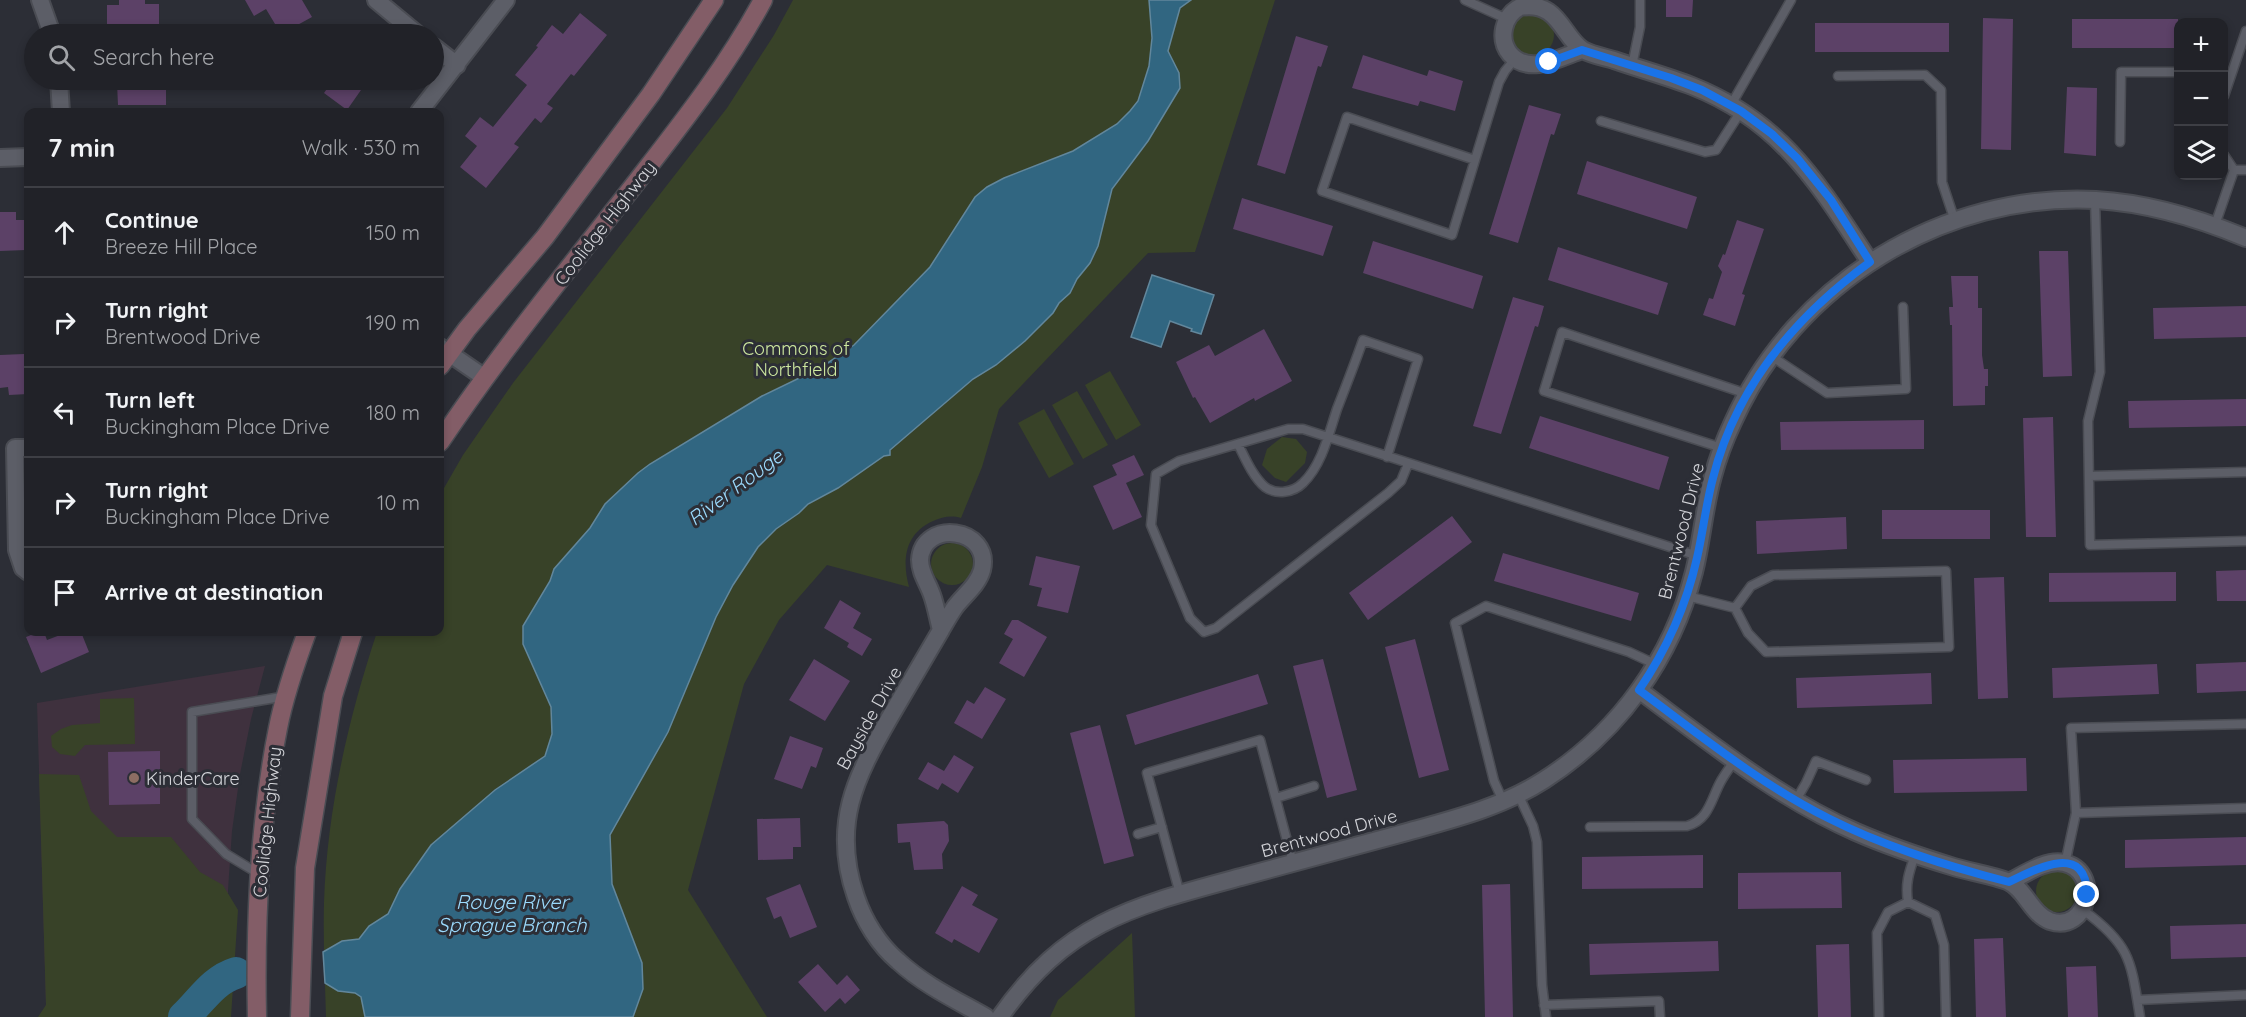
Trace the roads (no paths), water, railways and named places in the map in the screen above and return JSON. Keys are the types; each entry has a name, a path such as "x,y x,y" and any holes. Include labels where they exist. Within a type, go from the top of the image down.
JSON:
{"main road":[{"path":"444,354 552,228 657,86 714,0"},
{"name":"Coolidge Highway","path":"444,436 485,378 697,105 763,0"},
{"name":"Coolidge Highway","path":"260,1012 259,874 278,727 306,636"},
{"path":"300,1017 305,868 333,696 352,636"}],"street":[{"path":"40,0 48,24"},
{"path":"376,0 405,24"},
{"path":"444,81 506,0"},
{"path":"1582,50 1557,13 1549,6 1538,3 1522,5 1507,19 1503,34 1504,43 1515,58 1523,63 1540,63 1582,50 1702,90 1736,108 1772,134 1798,159 1831,200 1870,262"},
{"path":"444,55 457,65"},
{"path":"60,90 61,108"},
{"path":"422,108 437,90"},
{"path":"0,158 24,157"},
{"name":"Brentwood Drive","path":"1000,1017 1017,993 1042,965 1067,944 1113,916 1180,894 1458,818 1511,798 1542,781 1585,749 1613,722 1639,690 1657,664 1676,627 1698,556 1713,476 1722,448 1747,394 1771,356 1814,307 1870,262 1907,241 1985,211 2068,200 2119,202 2170,211 2215,225 2246,238"},
{"path":"444,357 485,378"},
{"path":"14,448 17,550 24,569"},
{"name":"Bayside Drive","path":"941,630 934,602 921,572 920,561 921,553 931,539 951,532 971,538 983,561 982,569 975,584 954,609 941,630 859,774 848,814 846,853 848,872 858,904 882,945 907,969 943,994 986,1017"},
{"path":"1639,690 1757,777 1854,831 1915,855 2009,882 2037,912 2050,921 2065,921 2074,918 2083,910 2087,895 2085,881 2077,868 2066,864 2048,864 2009,882"}],"lane":[{"path":"1465,0 1507,19"},
{"path":"1632,66 1640,27 1640,0"},
{"path":"1601,121 1705,152 1716,150 1791,0"},
{"path":"2228,74 2246,31"},
{"path":"1474,160 1347,117 1322,191 1452,235 1499,82 1515,58"},
{"path":"2120,142 2121,72 2174,72"},
{"path":"1838,76 1925,75 1941,90 1942,182 1955,221"},
{"path":"2228,162 2234,170"},
{"path":"2234,170 2246,170"},
{"path":"2215,225 2234,170"},
{"path":"2095,200 2100,372 2088,421 2090,545 2246,541"},
{"path":"1771,356 1827,393 1906,389 1903,308"},
{"path":"1722,448 1544,391 1562,332 1747,394"},
{"path":"1238,444 1256,477 1265,487 1279,493 1293,490 1302,484 1313,471 1328,437 1364,340 1418,359 1387,457"},
{"path":"1407,464 1401,481 1388,493 1216,628 1204,632 1190,618 1151,525 1156,474 1179,461 1288,429 1303,429 1698,556"},
{"path":"2090,476 2246,472"},
{"path":"1946,572 1949,648 1766,652 1748,633 1739,620 1735,608 1751,586 1773,575 1946,572"},
{"path":"1687,596 1735,608"},
{"path":"1546,1017 1537,842 1533,826 1494,781 1455,623 1486,606 1629,652 1657,664"},
{"path":"259,874 226,855 192,819 192,711 287,696"},
{"path":"2066,864 2076,813 2071,728 2246,724"},
{"path":"1180,894 1147,773 1260,740 1293,863"},
{"path":"1590,827 1687,826 1698,823 1705,815 1722,780 1735,760"},
{"path":"1796,800 1816,760 1866,780"},
{"path":"1276,798 1314,786"},
{"path":"2076,813 2246,808"},
{"path":"1138,834 1162,828"},
{"path":"1908,902 1905,889 1915,855"},
{"path":"1879,1017 1877,933 1888,912 1908,902"},
{"path":"1908,902 1935,915 1944,945 1946,1017"},
{"path":"2083,910 2120,942 2131,963 2140,1017"},
{"path":"2138,1000 2246,995"},
{"path":"1544,1005 1659,1001 1660,1017"}],"water":[{"name":"Rouge River Sprague Branch","path":"1149,0 1191,0 1180,8 1168,51 1179,73 1180,88 1148,141 1112,189 1098,246 1090,263 1077,279 1070,293 1025,341 996,365 973,379 890,450 890,455 884,456 838,488 808,504 776,529 758,547 733,585 716,617 668,732 610,835 612,884 642,963 643,989 633,1017 365,1017 361,997 355,993 338,991 325,983 323,952 342,941 359,939 369,926 388,914 400,889 431,845 495,790 545,756 552,734 551,707 523,644 523,626 550,581 554,569 590,528 605,504 650,464 762,396 820,368 854,345 930,267 975,197 987,187 1073,151 1117,124 1138,101 1149,66 1152,38"},
{"path":"1152,275 1214,295 1201,334 1170,321 1161,347 1131,337"}],"waterway":[{"name":"River Rouge","path":"184,1017 214,986 236,973"}],"place":[{"name":"KinderCare","path":"134,778"}],"park label":[{"name":"Commons of Northfield","path":"796,358"}]}
